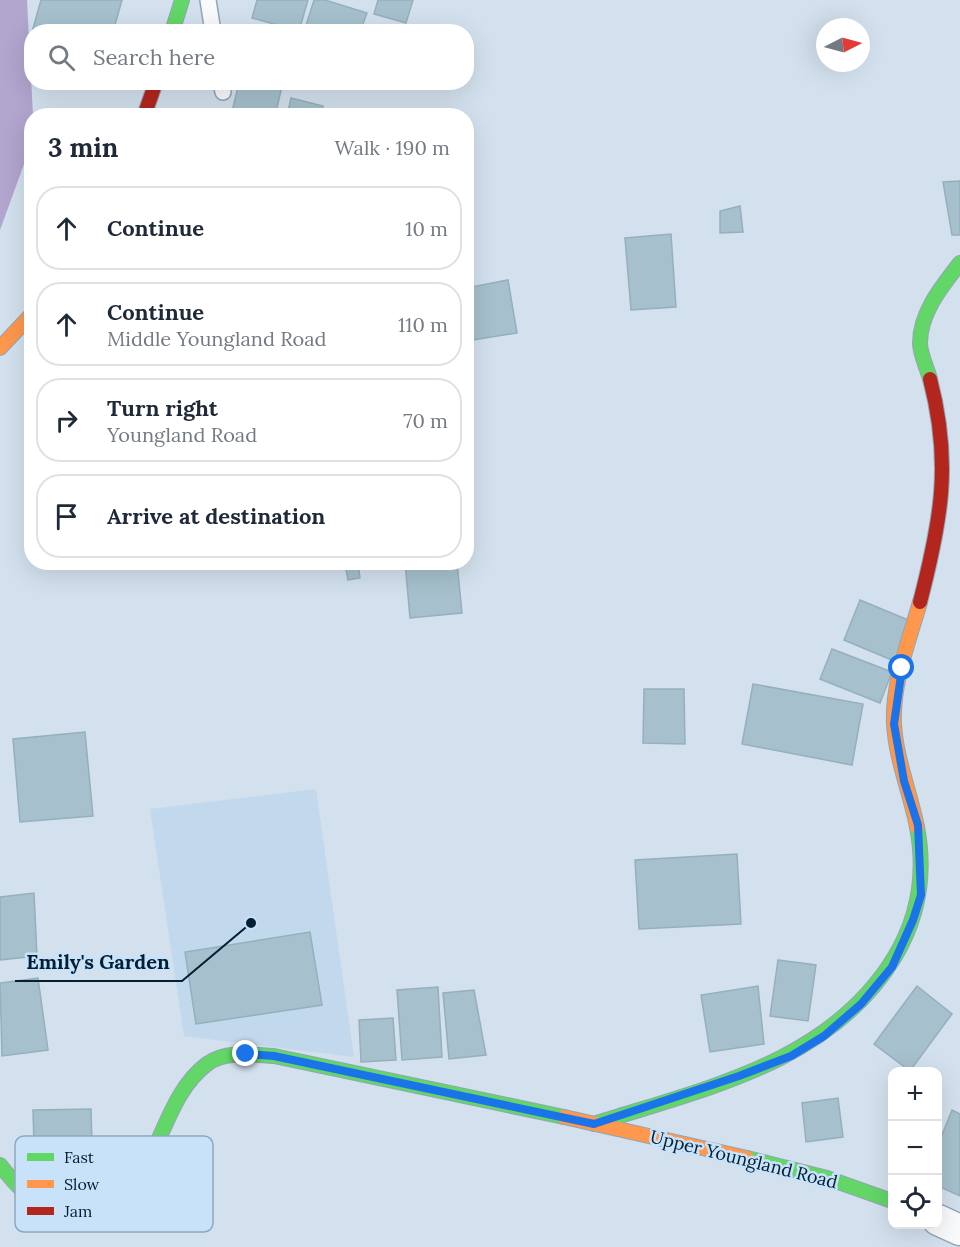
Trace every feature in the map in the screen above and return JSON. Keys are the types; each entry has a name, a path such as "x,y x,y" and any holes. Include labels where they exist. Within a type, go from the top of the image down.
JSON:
{"main road":[{"path":"174,24 182,0"},
{"path":"147,108 153,90"},
{"path":"594,1124 739,1076 791,1056 824,1036 854,1010 892,967 913,920 921,895 922,861 918,825 904,781 894,724 896,700 926,574 943,482 943,437 920,344 921,329 931,302 960,263"},
{"path":"0,348 24,322"},
{"name":"Upper Youngland Road","path":"158,1136 174,1104 188,1083 207,1063 225,1054 274,1056 713,1149 827,1178 888,1200"},
{"name":"Upper Youngland Road","path":"0,1165 15,1183"}],"street":[{"path":"942,1222 960,1230"}],"lane":[{"path":"208,0 212,24"}],"shaded area":[{"path":"0,0 27,0 28,24 24,24 24,90 32,90 33,108 24,108 24,164 0,230"},
{"path":"316,789 354,1057 184,1036 150,809"}],"building":[{"path":"41,0 122,0 115,24 34,24"},
{"path":"257,0 308,0 301,24 274,24 252,18"},
{"path":"314,0 325,0 367,13 363,24 306,24"},
{"path":"378,0 413,0 406,23 374,14"},
{"path":"237,90 281,90 277,108 233,108"},
{"path":"291,98 323,106 323,108 289,108"},
{"path":"960,181 960,235 952,235 943,182"},
{"path":"740,206 743,232 720,233 720,211"},
{"path":"671,234 676,307 631,310 625,238"},
{"path":"508,280 517,333 474,340 474,286"},
{"path":"346,570 359,570 360,578 348,580"},
{"path":"406,570 458,570 462,613 410,618"},
{"path":"860,600 913,622 894,661 844,640"},
{"path":"832,649 892,672 880,703 820,679"},
{"path":"753,684 863,704 852,765 742,744"},
{"path":"644,689 684,689 685,744 643,743"},
{"path":"85,732 93,816 20,822 13,739"},
{"path":"737,854 741,924 639,929 635,860"},
{"path":"34,893 37,956 0,960 0,897"},
{"path":"310,932 322,1005 196,1024 185,952"},
{"path":"778,960 816,965 808,1021 770,1016"},
{"path":"38,978 48,1050 2,1056 0,983"},
{"path":"758,986 764,1044 710,1052 701,995"},
{"path":"917,986 952,1014 913,1067 905,1067 874,1044"},
{"path":"438,987 442,1057 402,1060 397,990"},
{"path":"474,990 486,1055 449,1059 443,993"},
{"path":"393,1018 396,1060 361,1062 359,1020"},
{"path":"838,1098 843,1137 806,1142 802,1103"},
{"path":"91,1109 92,1136 34,1136 33,1110"},
{"path":"952,1110 960,1114 960,1196 942,1188 942,1135"}],"traffic: fast":[{"path":"174,24 182,0"},
{"path":"930,379 920,347 921,332 928,310 960,263"},
{"path":"594,1124 720,1084 761,1067 800,1047 835,1023 867,994 903,943 915,911 921,862 917,827"},
{"path":"160,1136 175,1104 189,1082 207,1064 222,1057 248,1054 274,1056 564,1117"},
{"path":"747,1158 827,1178 888,1200"},
{"path":"0,1165 15,1183"}],"traffic: slow":[{"path":"0,348 24,322"},
{"path":"917,827 897,750 894,709 902,662 920,602"},
{"path":"564,1117 747,1158"}],"traffic: jam":[{"path":"147,108 153,90"},
{"path":"920,602 934,545 941,492 941,438 930,379"}],"place":[{"name":"Emily's Garden","path":"251,923"}],"route":[{"path":"246,1054 274,1056 594,1124 684,1095 791,1056 824,1036 861,1004 892,967 913,920 921,895 922,861 918,825 904,781 894,724 902,668"}]}
